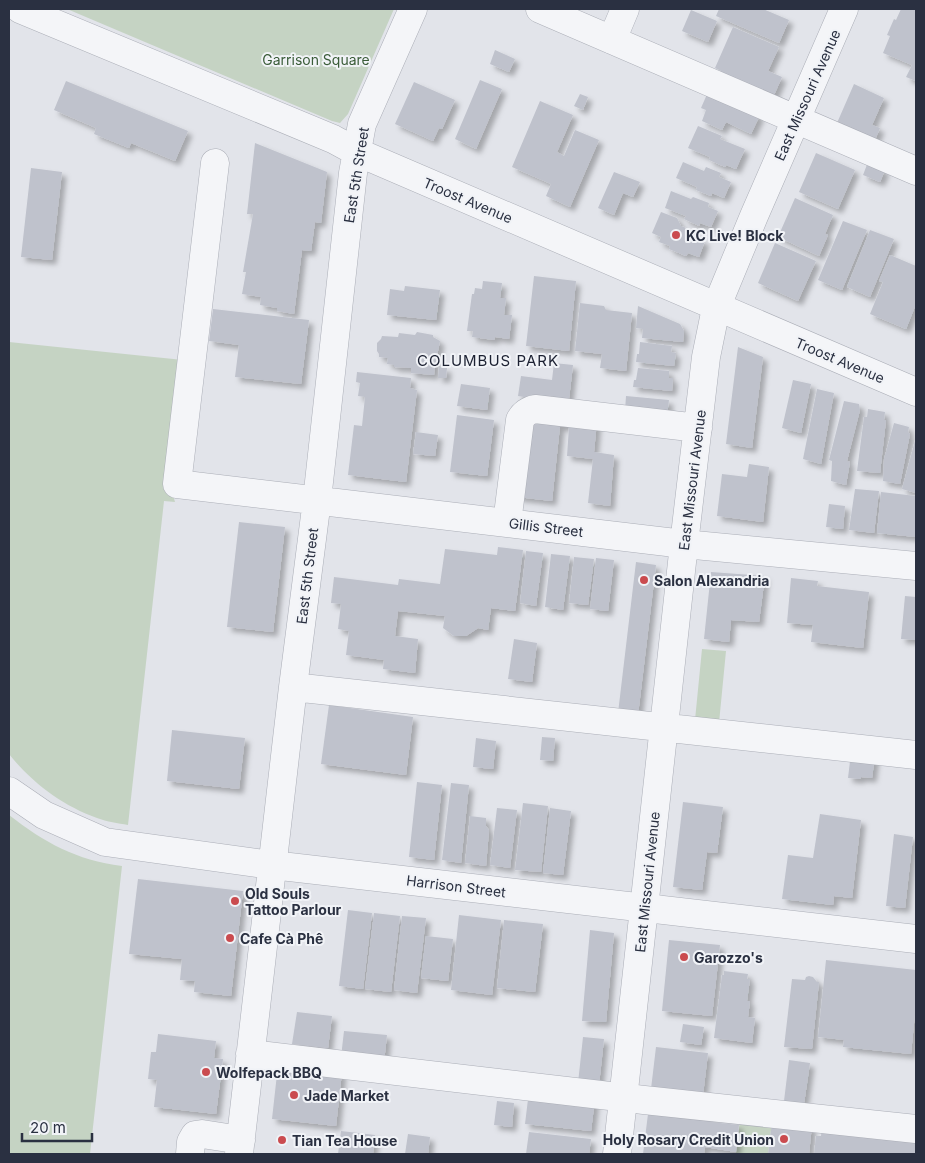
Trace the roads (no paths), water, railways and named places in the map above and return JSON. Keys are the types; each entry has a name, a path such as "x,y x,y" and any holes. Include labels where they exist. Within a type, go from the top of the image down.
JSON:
{"street":[{"name":"Troost Avenue","path":"20,9 333,139 357,152 716,308 916,392"},
{"name":"East 5th Street","path":"240,1147 293,687 317,500 351,188 362,124 413,9"},
{"path":"540,9 916,171"},
{"path":"612,40 626,9"},
{"name":"East Missouri Avenue","path":"617,1154 706,357 716,308 844,9"},
{"name":"Gillis Street","path":"216,163 177,484 684,544 916,566"},
{"path":"508,523 520,420 530,410 535,409 698,428"},
{"path":"293,687 916,755"},
{"name":"Harrison Street","path":"9,791 44,815 105,842 272,865 916,939"},
{"path":"250,1054 623,1098 916,1129"},
{"path":"190,1154 191,1142 195,1134 202,1134 240,1147"}],"place":[{"name":"KC Live! Block","path":"676,235"},
{"name":"Salon Alexandria","path":"644,580"},
{"name":"Old Souls Tattoo Parlour","path":"235,901"},
{"name":"Cafe Cà Phê","path":"230,938"},
{"name":"Garozzo's","path":"684,957"},
{"name":"Wolfepack BBQ","path":"206,1072"},
{"name":"Jade Market","path":"294,1095"},
{"name":"Holy Rosary Credit Union","path":"784,1139"},
{"name":"Tian Tea House","path":"282,1140"}],"district":[{"name":"COLUMBUS PARK","path":"488,360"}],"park label":[{"name":"Garrison Square","path":"316,59"}]}
